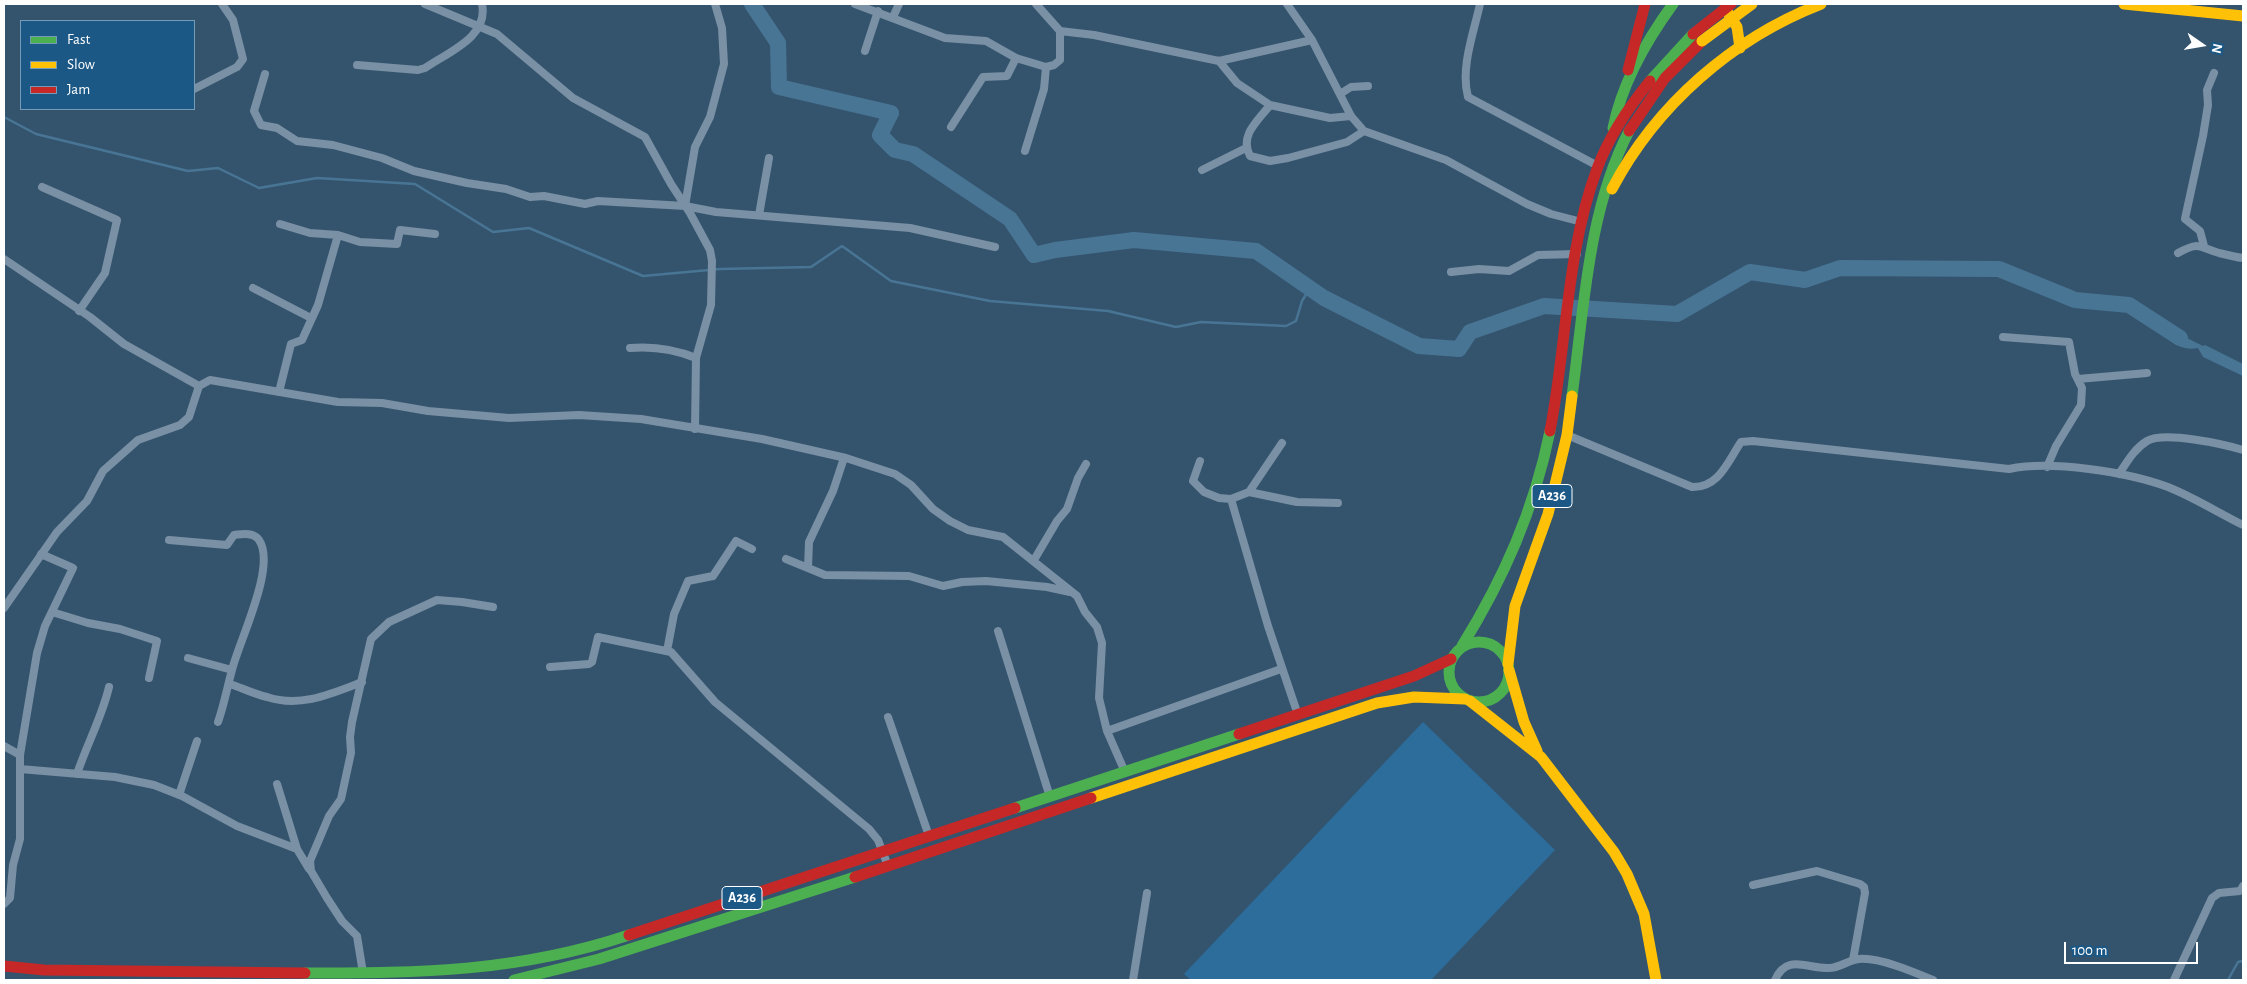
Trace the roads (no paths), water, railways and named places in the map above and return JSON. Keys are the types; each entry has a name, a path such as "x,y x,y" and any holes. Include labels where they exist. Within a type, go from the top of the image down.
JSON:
{"main road":[{"path":"1620,101 1638,39 1645,4"},
{"path":"1611,139 1614,115 1620,101 1646,48 1673,4"},
{"path":"1720,4 1737,27 1740,48"},
{"name":"A236","path":"4,966 43,975 148,976 464,971 546,960 591,948 1298,715 1414,676 1451,659 1462,646 1506,571 1527,521 1544,456 1582,222 1598,166 1611,139 1642,91 1731,4"},
{"name":"A236","path":"514,980 599,959 888,866 1364,707 1392,699 1417,695 1482,702 1495,698 1507,683 1514,606 1548,514 1567,435 1594,239 1605,187 1627,134 1665,78 1698,38 1752,4"},
{"path":"1594,239 1616,180 1637,145 1672,103 1695,82 1740,48 1780,22 1821,4"},
{"path":"2124,4 2243,16"},
{"path":"1462,646 1474,641 1487,642 1503,653 1509,667 1524,722 1541,757 1600,831 1628,874 1644,914 1656,980"},
{"path":"1451,659 1448,677 1457,693 1541,757"}],"street":[{"path":"195,88 237,67 243,59 233,20 222,4"},
{"path":"425,4 482,26 497,34 573,98 646,137 710,250 712,261 711,305 696,358 695,429"},
{"path":"357,65 418,70 461,44 482,26 482,4"},
{"path":"685,206 696,147 710,117 724,64 722,28 715,4"},
{"path":"855,4 878,11 945,38 986,41 1016,58 1046,67 1059,62 1060,31"},
{"path":"893,17 899,4"},
{"path":"1036,4 1060,31 1094,35 1219,61 1312,40"},
{"path":"1286,4 1312,40 1352,116 1364,131 1446,160 1528,204 1551,214 1582,222"},
{"path":"1480,4 1470,47 1465,86 1468,97 1598,166"},
{"path":"865,51 878,11"},
{"path":"951,126 983,77 1007,76 1016,58"},
{"path":"1219,61 1237,83 1270,105 1330,118 1352,116"},
{"path":"1025,151 1044,90 1046,67"},
{"path":"2204,246 2200,231 2185,219 2203,136 2203,121 2208,105 2207,90 2214,73"},
{"path":"265,74 254,111 261,125 277,128 297,141 333,146 382,158 414,171 466,183 506,189 530,197 544,196 585,204 598,201 685,206 716,212 910,228 995,247"},
{"path":"1340,94 1351,87 1368,86"},
{"path":"1270,105 1250,129 1245,140 1250,156 1270,161 1333,147 1347,142 1364,131"},
{"path":"1202,170 1246,148"},
{"path":"759,215 769,158"},
{"path":"42,187 117,220 104,273 80,310"},
{"path":"280,224 310,233 338,235 360,242 397,244 400,230 435,234"},
{"path":"279,392 291,344 302,340 318,305 338,235"},
{"path":"2178,253 2190,246 2204,246 2217,253 2243,258"},
{"path":"1451,272 1479,269 1509,271 1538,255 1576,254"},
{"path":"4,259 80,310 124,344 199,386"},
{"path":"253,288 311,318"},
{"path":"2003,337 2069,342 2082,388 2081,405 2056,446 2047,467"},
{"path":"630,348 649,346 668,349 696,358"},
{"path":"2078,379 2147,373"},
{"path":"4,608 57,532 87,501 104,471 138,440 180,425 189,417 199,386 210,380 338,402 382,404 428,412 509,418 580,415 614,416 762,439 844,458 896,474 911,485 933,509 950,521 977,532 1003,537 1072,592 1097,627 1102,643 1100,698 1107,731 1124,772"},
{"path":"1567,435 1692,487 1700,488 1716,480 1741,442 1746,441 2009,469 2047,467 2119,474 2170,488 2243,524"},
{"path":"2119,474 2132,454 2148,440 2161,437 2216,443 2243,450"},
{"path":"1200,461 1193,481 1204,492 1231,500 1249,492 1282,443"},
{"path":"808,568 809,542 833,491 844,458"},
{"path":"1034,560 1067,508 1078,478 1086,464"},
{"path":"1249,492 1298,502 1338,503"},
{"path":"1231,500 1282,669 1298,715"},
{"path":"169,540 227,545 234,535 246,534 255,535 260,540 264,555 259,589 232,670 230,684 218,722"},
{"path":"667,651 674,614 688,581 712,576 736,541 752,549"},
{"path":"4,904 10,898 13,865 20,838 20,755 37,654 52,612 73,568 41,554"},
{"path":"786,559 825,575 909,576 943,586 962,582 986,581 1047,587 1072,592"},
{"path":"311,870 310,861 329,816 341,799 351,753 350,737 371,639 388,622 437,600 493,607"},
{"path":"52,612 88,623 120,629 157,641 149,678"},
{"path":"998,631 1050,797"},
{"path":"550,667 589,664 592,662 598,637 671,652 715,702 869,829 878,840 888,866"},
{"path":"188,658 232,670"},
{"path":"1107,731 1282,669"},
{"path":"230,684 268,698 300,701 317,700 362,682"},
{"path":"78,774 88,742 103,713 109,687"},
{"path":"888,717 929,836"},
{"path":"179,795 197,741"},
{"path":"4,746 20,755"},
{"path":"20,769 115,777 154,785 179,795 237,826 297,850"},
{"path":"277,784 297,850 342,920 357,936 363,973"},
{"path":"1753,885 1817,871 1860,884 1864,887 1864,893 1853,960"},
{"path":"2174,980 2212,898 2219,893 2240,891 2243,886"},
{"path":"2230,892 2243,897"},
{"path":"1134,980 1147,893"},
{"path":"1775,980 1784,968 1795,964 1829,968 1853,960 1870,960 1933,980"}],"waterway":[{"path":"752,4 778,43 779,87 891,113 880,135 895,150 913,154 1010,219 1034,255 1055,250 1134,240 1256,251 1324,298 1419,346 1459,349 1470,332 1544,306 1677,314 1750,272 1805,280 1840,268 1999,269 2075,300 2129,305 2180,338"},
{"path":"4,117 36,134 188,171 218,168 259,188 317,178 415,184 493,232 529,228 643,276 720,269 811,267 842,246 891,281 990,301 1108,311 1176,327 1201,322 1286,326 1296,321 1302,301 1310,288"},
{"path":"2228,980 2238,962 2243,961"}]}
